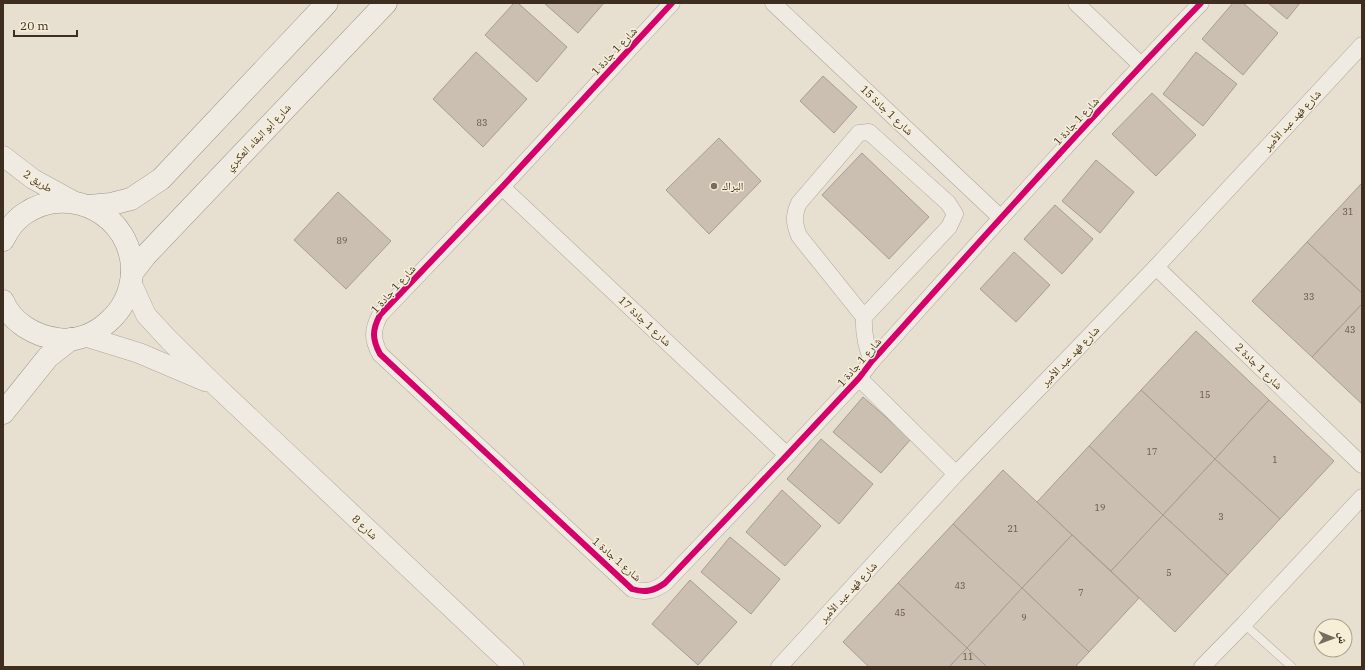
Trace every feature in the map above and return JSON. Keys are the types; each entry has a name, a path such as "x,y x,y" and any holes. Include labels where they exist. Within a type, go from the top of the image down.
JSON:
{"main road":[{"path":"3,240 10,228 24,214 41,205 61,202 111,204 131,199 161,179 327,3"},
{"name":"شارع أبو البقاء العكبري","path":"131,277 146,255 386,3"},
{"path":"3,413 48,357 78,338 101,328 115,316 126,300 131,277 132,262 127,244 118,228 105,215 82,204"},
{"path":"3,301 5,306 19,323 38,334 59,339 78,338"}],"street":[{"name":"شارع 1 جادة 1","path":"672,3 502,187 380,315 375,324 374,335 375,345 380,354 632,588 640,591 649,591 658,588 665,583 859,378 872,361 1001,218 1141,65 1201,3"},
{"name":"شارع 1 جادة 15","path":"773,3 1001,218"},
{"path":"1076,3 1141,65"},
{"name":"شارع فهد عبد الأمير","path":"779,667 956,474 1156,266 1362,45"},
{"path":"864,317 799,236 795,226 795,214 799,203 855,137 859,133 869,132 948,203 955,214 949,227 864,317 863,331 872,361"},
{"name":"طريق 2","path":"3,156 33,179 82,204"},
{"name":"شارع 1 جادة 17","path":"502,187 787,455"},
{"name":"شارع 1 جادة 2","path":"1156,266 1362,465"},
{"name":"شارع 8","path":"131,277 146,315 169,340 514,667"},
{"name":"شارع 8","path":"78,338 139,353 216,386"},
{"name":"شارع 1 جادة 1","path":"859,378 956,474"},
{"path":"1202,667 1362,497"}],"lane":[{"path":"1244,624 1292,667"}],"building":[{"path":"514,3 518,3 567,47 537,82 485,35"},
{"path":"544,3 604,3 578,33"},
{"path":"1233,3 1243,3 1278,33 1243,75 1202,39"},
{"path":"1268,3 1300,3 1287,19"},
{"path":"476,52 527,99 483,147 433,99"},
{"path":"1196,52 1237,84 1203,126 1163,94"},
{"path":"823,76 857,107 834,133 800,101"},
{"path":"1152,93 1196,135 1156,176 1112,134"},
{"name":"البراك","path":"719,138 761,181 709,234 666,190"},
{"path":"862,153 929,217 889,259 822,195"},
{"path":"1096,160 1134,192 1100,233 1062,201"},
{"path":"1362,183 1362,293 1307,242"},
{"path":"338,192 391,241 346,289 294,240"},
{"path":"1055,205 1093,239 1062,274 1024,239"},
{"path":"1307,242 1362,293 1362,304 1312,357 1252,301"},
{"path":"1014,252 1050,285 1016,322 980,289"},
{"path":"1362,304 1362,404 1312,357"},
{"path":"1196,331 1269,400 1215,459 1141,390"},
{"path":"1141,390 1215,459 1163,515 1089,446"},
{"path":"863,397 911,439 881,473 833,432"},
{"path":"1269,400 1334,461 1280,519 1215,459"},
{"path":"821,439 873,484 839,524 787,479"},
{"path":"1089,446 1163,515 1111,571 1037,502"},
{"path":"1215,459 1280,519 1228,575 1163,515"},
{"path":"1003,470 1072,535 1022,588 953,524"},
{"path":"782,490 821,526 785,566 746,532"},
{"path":"1163,515 1228,575 1175,632 1111,571"},
{"path":"953,524 1022,588 967,648 898,583"},
{"path":"1072,535 1139,598 1089,652 1022,588"},
{"path":"730,537 780,579 751,614 701,572"},
{"path":"690,580 737,622 698,665 652,624"},
{"path":"898,583 967,648 949,667 869,667 843,642"},
{"path":"1022,588 1089,652 1075,667 987,667 967,648"},
{"path":"967,648 987,667 949,667"}],"cycle path":[{"path":"672,3 502,187 380,315 374,330 374,339 380,354 632,589 641,591 657,588 665,583 787,455 859,378 872,361 1117,91 1201,3"}],"place":[{"name":"البراك","path":"714,186"}]}
